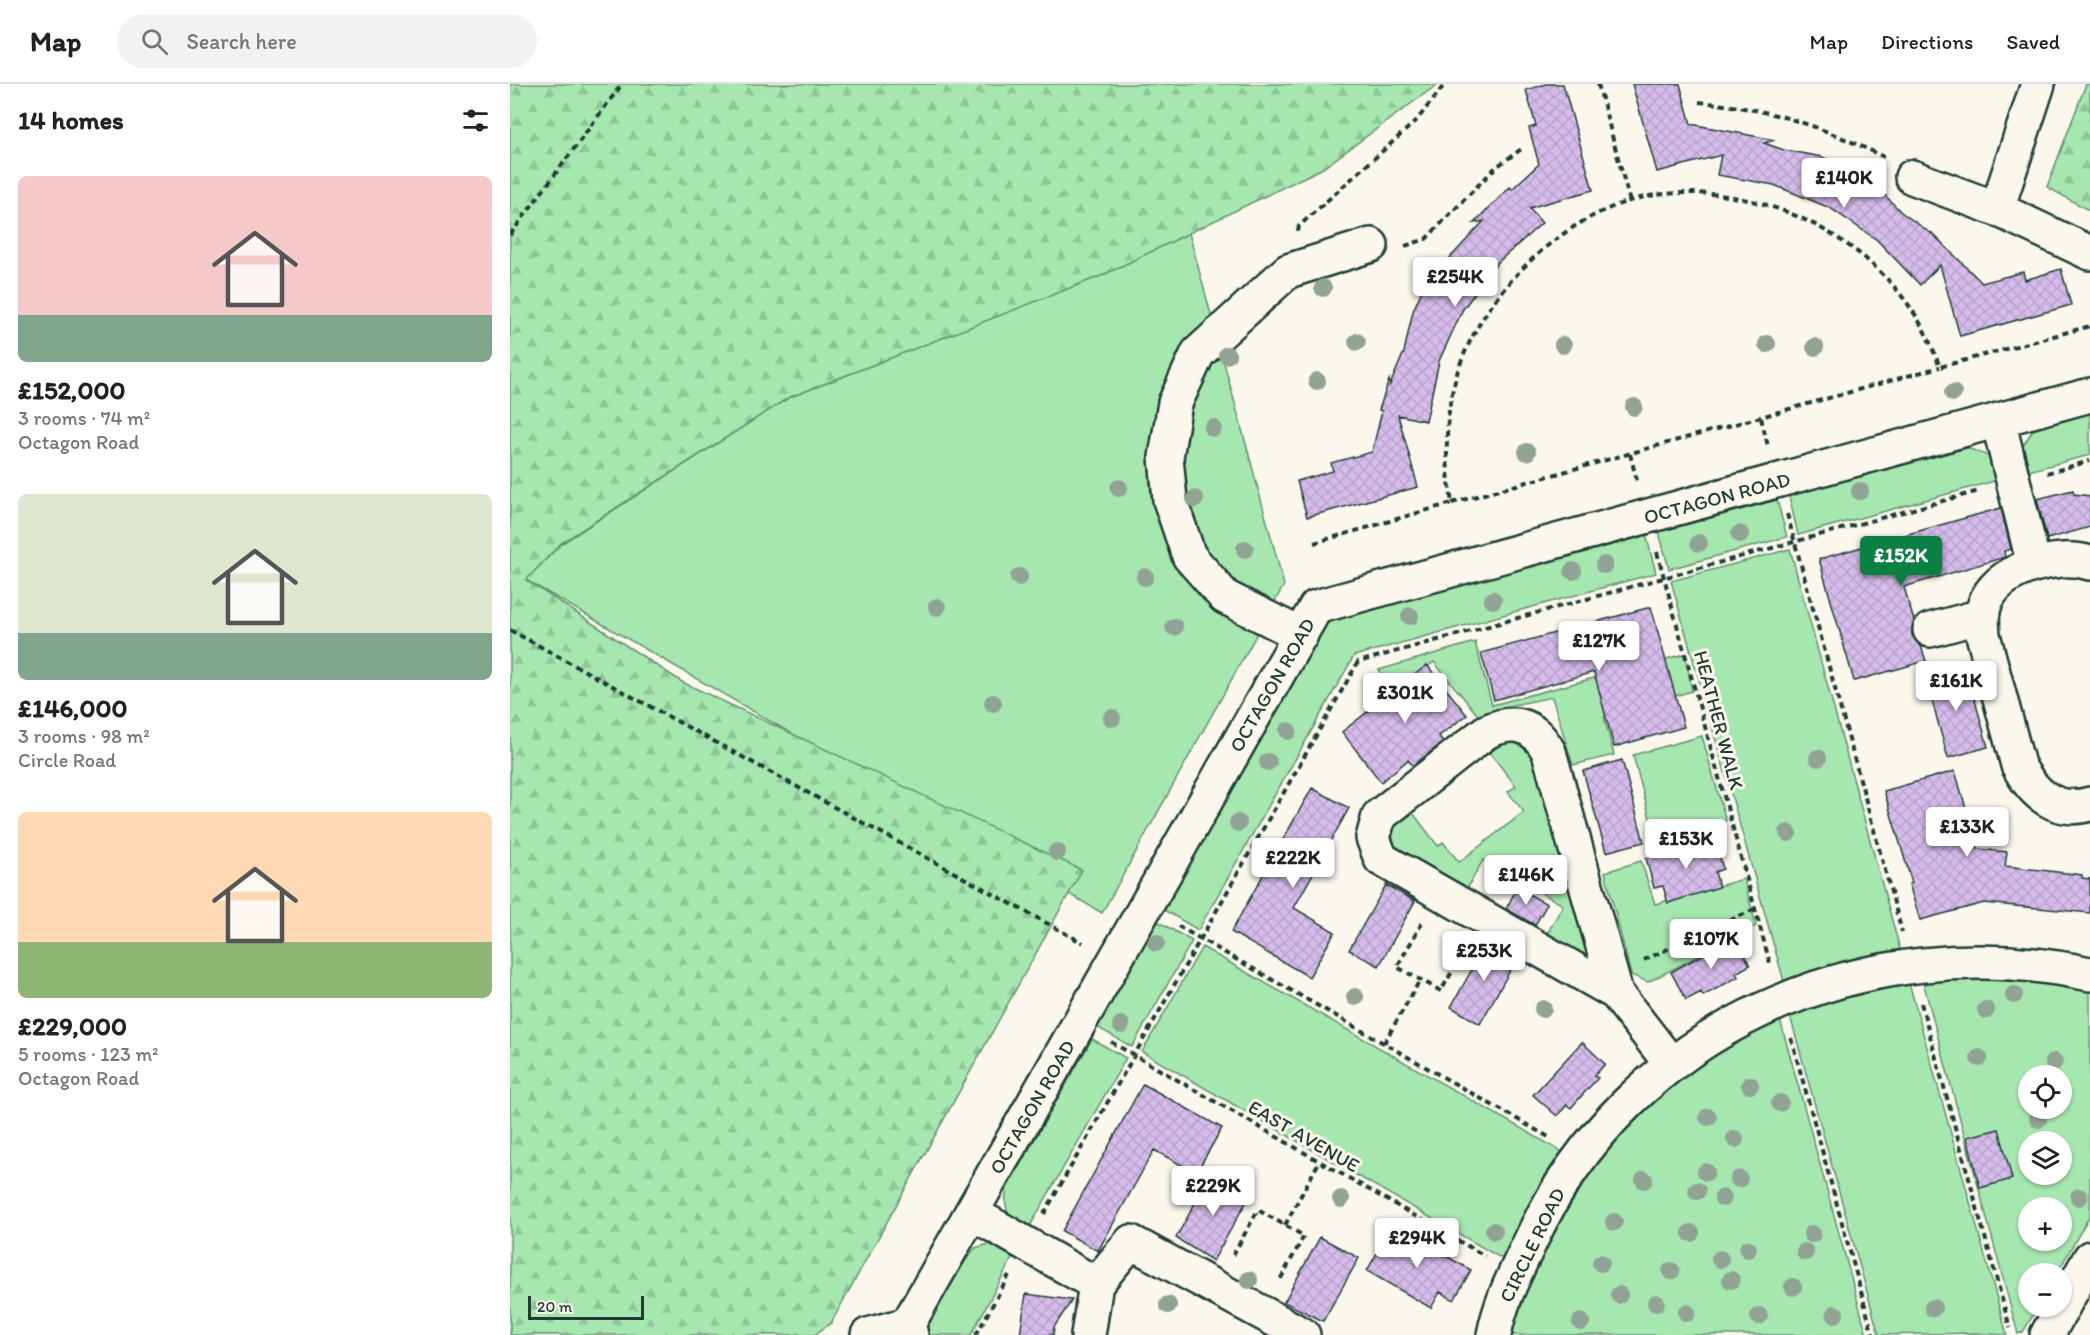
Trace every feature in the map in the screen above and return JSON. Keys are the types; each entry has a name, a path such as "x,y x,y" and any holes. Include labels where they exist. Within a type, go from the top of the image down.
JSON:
{"street":[{"path":"1997,210 2038,84"},
{"path":"1912,177 1997,210 2090,253"},
{"path":"1301,635 1224,597 1189,556 1170,501 1166,457 1175,403 1198,353 1288,271 1371,245"},
{"name":"OCTAGON ROAD","path":"910,1329 972,1213 1316,608 2090,395"},
{"path":"1998,420 2034,565"},
{"path":"2090,563 2065,560 2034,565 1997,585 1987,599 1982,616 1983,635 2018,765 2027,783 2041,797 2058,805 2076,808 2090,804"},
{"path":"1930,630 1982,616"},
{"path":"1614,985 1482,918 1381,859 1373,838 1374,827 1379,816 1486,732 1502,724 1519,724 1533,731 1549,752 1614,985 1671,1064"},
{"name":"CIRCLE ROAD","path":"1494,1335 1515,1273 1542,1216 1560,1185 1615,1116 1671,1064 1715,1035 1781,1001 1840,979 1911,965 1986,960 2036,964 2090,974"},
{"path":"972,1213 1096,1284"},
{"path":"1088,1335 1096,1284 1131,1242 1303,1335"},
{"path":"2047,1335 2090,1258"},
{"path":"868,1335 910,1329"}],"path":[{"path":"510,235 622,84"},
{"path":"1288,271 1299,226 1417,120 1445,84"},
{"path":"1598,84 1630,202"},
{"path":"1699,102 1749,107 1812,124 1883,157 1912,177"},
{"path":"1371,245 1376,255 1426,239 1496,167 1523,148"},
{"path":"1452,503 1447,472 1446,440 1450,408 1460,367 1483,319 1500,293 1546,248 1572,228 1630,202 1661,195 1694,193 1757,203 1788,212 1817,225 1869,262 1891,284 1911,309 1940,367"},
{"path":"1314,543 2090,326"},
{"path":"1778,481 2012,1335"},
{"name":"HEATHER WALK","path":"1647,517 1873,1335"},
{"path":"510,630 1115,960"},
{"path":"1439,894 1397,967 1420,980 1441,991 1482,918"},
{"path":"1146,908 1582,1156"},
{"path":"1614,985 1755,909"},
{"path":"1384,1043 1420,980"},
{"name":"EAST AVENUE","path":"1079,1024 1515,1273"},
{"path":"1285,1225 1319,1162"},
{"path":"1215,1288 1258,1210 1304,1236 1262,1312"}],"green space":[{"path":"510,84 1438,84 1323,168 1103,275 788,398 561,543 526,580 682,682 1082,870 831,1323 814,1335 510,1335"},
{"path":"2086,84 2090,84 2090,211 2047,187"},
{"path":"1189,233 1284,585 1102,913 526,580 561,544 788,398 1103,275"},
{"path":"2090,413 2090,455 2021,473 2020,450 2033,430"},
{"path":"1968,448 1991,457 2002,479 1798,535 1789,496"},
{"path":"1777,500 1787,537 1669,569 1659,532"},
{"path":"1646,534 1656,573 1354,656 1198,930 1164,910 1328,622"},
{"path":"1790,549 1901,953 1785,985 1671,581"},
{"path":"1475,642 1492,705 1685,654 1692,691 1604,717 1614,755 1573,765 1552,697 1503,707 1481,719 1434,662 1394,692 1379,670"},
{"path":"1504,736 1534,747 1593,963 1546,936 1563,905 1483,860 1466,891 1396,857 1385,830 1401,812 1406,818 1413,813 1438,846 1443,842 1459,862 1524,812 1508,792 1516,786 1490,753 1496,748 1492,742"},
{"path":"1702,736 1726,821 1656,841 1633,755"},
{"path":"1641,861 1655,904 1744,879 1756,926 1648,982 1631,975 1605,872"},
{"path":"1157,921 1192,941 1132,1047 1097,1027"},
{"path":"1202,947 1566,1154 1506,1261 1142,1052"},
{"path":"1984,974 2090,987 2090,1215 2072,1247 2072,1197 2018,1197 2018,1251 2070,1251 2063,1263 2018,1263 2018,1317 2032,1317 2023,1332 2018,1334 1922,978"},
{"path":"1908,979 2007,1335 1975,1333 1879,1335 1789,1012"},
{"path":"1779,1016 1867,1335 1510,1335 1522,1297 1557,1222 1579,1186 1604,1152 1660,1092 1692,1067"},
{"path":"1092,1039 1126,1058 1026,1233 1009,1214 1006,1202 1007,1188"},
{"path":"997,1242 1017,1249 971,1335 929,1335 926,1326 966,1260 975,1248"}],"building":[{"path":"1546,84 1563,84 1593,190 1529,208 1542,223 1497,263 1463,309 1439,361 1426,421 1398,415 1418,487 1307,517 1297,481 1333,471 1331,463 1372,452 1382,411 1379,410 1389,380 1390,385 1404,352 1413,311 1424,286 1484,221 1474,223 1510,187 1512,189 1539,164 1529,128 1536,126 1526,90"},
{"path":"1632,84 1680,84 1691,124 1775,140 1764,143 1784,150 1822,157 1852,169 1877,187 1901,212 1932,234 1931,232 1982,283 2023,272 2025,280 2061,269 2071,305 1960,336 1940,265 1920,285 1877,240 1830,208 1774,185 1717,175 1721,155 1657,172"},
{"path":"2073,490 2074,494 2090,496 2090,527 2047,539 2037,499"},
{"path":"2001,508 2011,549 2004,551 2005,557 1904,587 1914,621 1912,635 1921,646 1926,661 1854,681 1819,559"},
{"path":"1651,607 1684,727 1614,747 1594,672 1494,700 1481,653"},
{"path":"1427,665 1467,715 1439,736 1443,742 1413,766 1408,760 1381,782 1342,732"},
{"path":"1965,665 1988,747 1948,758 1925,676"},
{"path":"1622,760 1644,842 1606,852 1583,771"},
{"path":"1955,771 1978,849 2007,852 2005,866 2082,875 2082,878 2090,879 2090,913 1984,903 1920,920 1909,884 1912,883 1884,791"},
{"path":"1312,788 1349,808 1294,908 1335,932 1309,977 1231,932"},
{"path":"1715,839 1723,869 1715,872 1719,887 1668,903 1663,886 1654,888 1646,858"},
{"path":"1386,885 1415,901 1379,966 1349,950"},
{"path":"1517,888 1547,904 1535,925 1506,909"},
{"path":"1735,937 1750,965 1736,973 1738,977 1703,996 1701,992 1686,1000 1671,972"},
{"path":"1488,941 1517,958 1480,1024 1451,1007"},
{"path":"1582,1042 1605,1064 1594,1076 1598,1078 1571,1108 1567,1105 1557,1116 1533,1095"},
{"path":"1143,1084 1222,1128 1196,1173 1154,1150 1098,1251 1062,1231"},
{"path":"1999,1129 2012,1179 1980,1188 1967,1137"},
{"path":"1211,1174 1250,1195 1213,1261 1176,1238"},
{"path":"1392,1226 1471,1270 1454,1300 1440,1292 1431,1308 1367,1271"},
{"path":"1320,1237 1359,1258 1323,1321 1284,1302"},
{"path":"1026,1294 1072,1300 1054,1327 1053,1335 1020,1335"}]}
